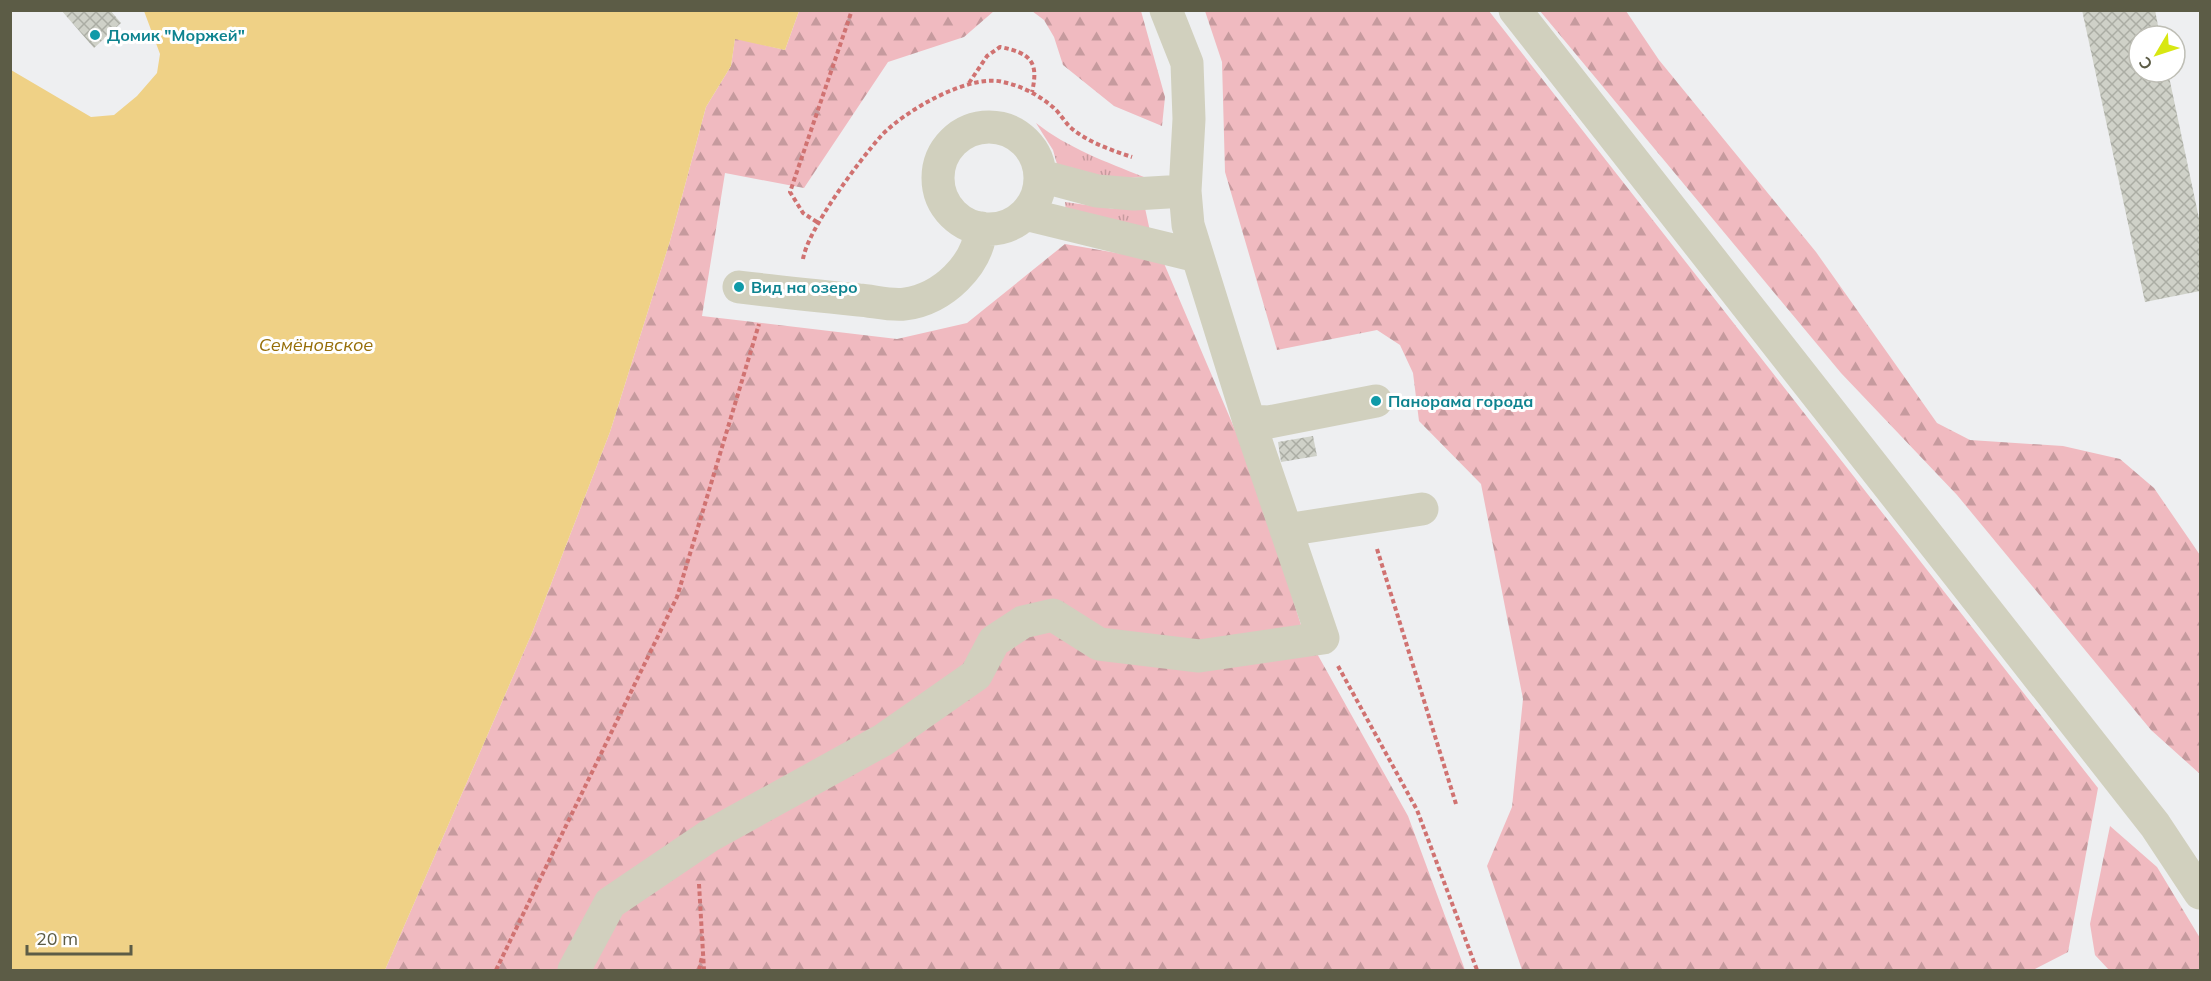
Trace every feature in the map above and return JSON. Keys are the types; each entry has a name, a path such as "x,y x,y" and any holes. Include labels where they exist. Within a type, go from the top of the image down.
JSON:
{"street":[{"path":"574,970 610,903 697,844 883,740 976,675 994,641 1023,622 1053,615 1100,644 1199,656 1323,638 1249,421 1188,225 1187,63 1166,10"},
{"path":"1515,10 2155,825 2200,893"},
{"path":"996,127 1015,133 1030,146 1039,164 1041,176 1034,203 1025,214 1003,227 981,228 964,222 949,209 940,191 939,171 945,152 958,137 976,128 996,127"},
{"path":"1041,176 1097,191 1134,194 1187,181"},
{"path":"1025,214 1197,256"},
{"path":"739,287 905,304 934,294 971,263 980,240 981,228"},
{"path":"1249,421 1269,422 1376,401"},
{"path":"1286,530 1422,508"}],"path":[{"path":"817,222 803,213 790,192 852,10"},
{"path":"968,84 987,56 1000,47 1020,51 1030,60 1036,73 1032,92"},
{"path":"804,248 817,222 882,135 928,101 968,84 1001,81 1032,92 1055,109 1071,128 1104,147 1187,181"},
{"path":"496,970 676,597 758,326"},
{"path":"1367,517 1456,804"},
{"path":"1323,638 1417,810 1477,970"},
{"path":"697,844 704,970"},
{"path":"699,970 703,953"}],"green space":[{"path":"799,11 994,11 964,37 888,62 804,188 725,173 702,316 897,339 967,323 1065,244 1163,261 1253,472 1301,625 1408,816 1465,970 385,970 532,633 610,432 670,241 706,107 731,66 735,38 785,50"},
{"path":"1032,11 1141,11 1165,97 1162,126 1114,106 1063,65 1054,37 1044,20"},
{"path":"1205,11 1489,11 2098,788 2068,952 2033,970 1522,970 1487,866 1512,807 1523,699 1481,484 1419,421 1413,373 1400,345 1377,330 1277,350 1225,172 1222,62"},
{"path":"1540,11 1626,11 1659,60 1816,252 1937,423 1970,440 2063,446 2120,459 2154,488 2200,555 2200,774 2151,730 1957,495 1841,373"},
{"path":"1036,123 1074,147 1144,177 1113,179 1057,164 1053,150"},
{"path":"1065,202 1115,209 1145,208 1151,236 1066,213"},
{"path":"2110,826 2157,867 2200,938 2200,970 2109,970 2095,955 2090,924"}],"water":[{"name":"Семёновское","path":"144,11 799,11 785,50 735,39 731,66 706,107 670,241 610,432 532,633 385,970 11,970 11,70 91,117 114,115 137,96 157,73 160,54"}],"building":[{"name":"Домик \"Моржей\"","path":"61,10 110,10 121,23 94,48"},
{"path":"2082,10 2155,10 2158,24 2127,24 2127,84 2171,84 2200,223 2200,291 2145,302"},
{"path":"1313,436 1317,456 1281,462 1278,442"}],"place":[{"name":"Домик \"Моржей\"","path":"95,35"},
{"name":"Вид на озеро","path":"739,287"},
{"name":"Панорама города","path":"1376,401"}]}
